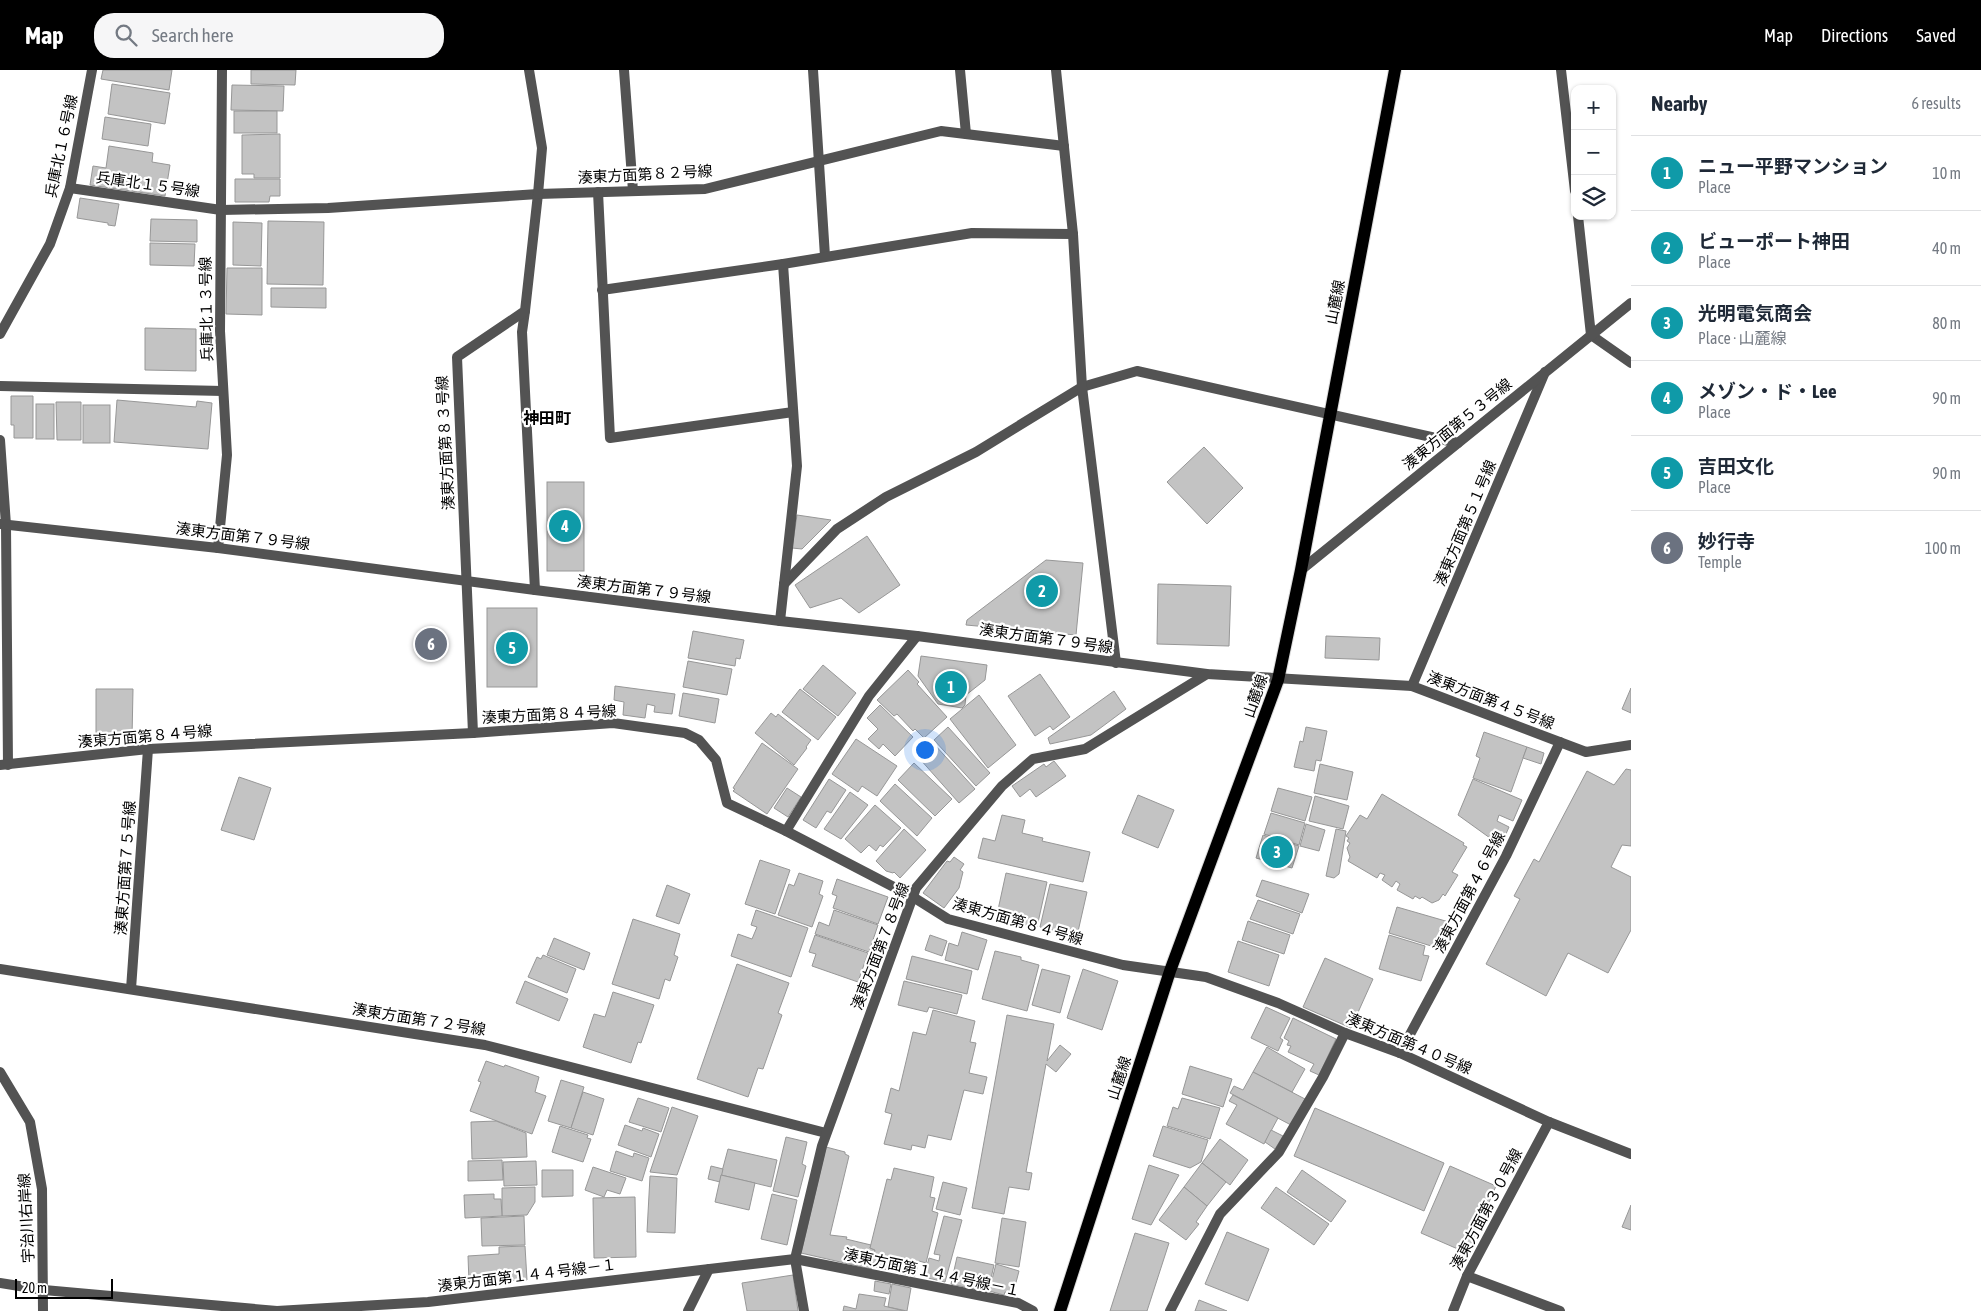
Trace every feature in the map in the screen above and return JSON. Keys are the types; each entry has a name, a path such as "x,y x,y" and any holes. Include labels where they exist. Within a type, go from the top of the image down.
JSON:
{"main road":[{"name":"山麓線","path":"1060,1311 1170,972 1278,680 1331,414 1395,70"}],"street":[{"name":"兵庫北１６号線","path":"0,334 50,244 70,188 92,70"},
{"name":"兵庫北１３号線","path":"218,548 227,455 220,331 222,70"},
{"path":"529,70 542,148 522,332 535,590"},
{"path":"624,70 633,191"},
{"path":"813,70 825,256"},
{"path":"960,70 966,134"},
{"path":"1056,70 1073,234 1082,387 1116,663"},
{"path":"1561,70 1573,175"},
{"name":"湊東方面第８２号線","path":"220,210 328,208 538,194 705,189 941,131 1064,146"},
{"name":"兵庫北１５号線","path":"70,188 220,210"},
{"path":"598,192 610,438 793,412"},
{"path":"1578,220 1591,335 1631,363"},
{"path":"602,290 783,264 972,233 1073,234"},
{"path":"780,621 796,466 783,264"},
{"name":"湊東方面第５３号線","path":"1301,570 1631,302"},
{"name":"湊東方面第８３号線","path":"473,733 456,357 524,311"},
{"path":"784,584 837,528 886,497 976,452 1082,387 1137,371 1458,443"},
{"name":"湊東方面第５１号線","path":"1412,686 1546,372"},
{"path":"0,386 223,391"},
{"path":"0,440 3,525 4,765"},
{"name":"湊東方面第７９号線","path":"3,525 218,548 780,621 917,636 1116,663 1278,680"},
{"path":"786,831 869,696 917,636"},
{"name":"湊東方面第７８号線","path":"804,1311 795,1259 826,1133 916,888 1002,786 1033,759 1085,749 1207,674"},
{"name":"湊東方面第４５号線","path":"1278,680 1412,686 1586,752 1631,745"},
{"name":"湊東方面第８４号線","path":"4,765 148,749 473,733 613,723 685,733 699,740 716,760 727,804 786,831 913,897 948,920 1123,965 1170,972"},
{"name":"湊東方面第４６号線","path":"1400,1053 1506,856 1560,742"},
{"name":"湊東方面第７５号線","path":"131,989 148,749"},
{"name":"湊東方面第７２号線","path":"0,969 485,1045 826,1133"},
{"name":"湊東方面第４０号線","path":"1170,972 1206,977 1278,1003 1400,1053 1549,1122 1631,1154"},
{"path":"1170,1311 1220,1214 1279,1152 1323,1078 1345,1032"},
{"name":"宇治川右岸線","path":"0,1072 30,1122 42,1189 43,1311"},
{"name":"湊東方面第３０号線","path":"1453,1311 1467,1276 1549,1122"},
{"name":"湊東方面第１４４号線－１","path":"0,1283 44,1290 277,1311 428,1302 795,1259 1018,1303 1033,1311"},
{"path":"688,1311 709,1268"},
{"path":"1467,1276 1560,1311"}],"building":[{"path":"103,70 172,70 169,90 101,79"},
{"path":"251,70 296,70 295,85 251,84"},
{"path":"112,84 170,93 165,124 108,114"},
{"path":"232,85 284,86 283,111 231,110"},
{"path":"234,111 277,111 277,133 234,133"},
{"path":"105,117 151,124 148,146 102,139"},
{"path":"280,134 280,178 254,178 254,174 242,174 242,135"},
{"path":"109,146 153,153 152,162 170,165 165,196 90,185 93,166 106,168"},
{"path":"235,179 280,179 280,196 270,196 269,202 235,202"},
{"path":"80,198 119,204 115,226 77,218"},
{"path":"151,219 197,220 197,242 150,241"},
{"path":"268,221 324,222 323,285 267,284"},
{"path":"233,222 262,223 261,266 233,265"},
{"path":"150,243 195,244 194,266 150,265"},
{"path":"227,268 262,268 262,315 226,314"},
{"path":"271,288 326,288 326,308 271,307"},
{"path":"145,328 196,329 196,371 145,370"},
{"path":"11,396 33,396 33,438 14,438 14,425 11,425"},
{"path":"117,400 196,407 197,401 212,403 208,449 114,442"},
{"path":"56,402 81,402 81,440 57,440"},
{"path":"36,404 54,404 54,439 36,439"},
{"path":"83,405 110,405 110,443 83,443"},
{"path":"1204,447 1243,488 1207,524 1167,482"},
{"path":"547,482 584,482 584,571 547,571"},
{"path":"797,515 831,520 802,549 792,548"},
{"path":"867,536 900,585 859,613 841,598 810,608 795,585"},
{"path":"1046,560 1083,563 1076,635 966,625 967,620"},
{"path":"1158,584 1231,586 1229,646 1157,644"},
{"path":"487,608 537,608 537,687 487,687"},
{"path":"693,631 744,640 740,659 736,658 735,666 688,658"},
{"path":"1326,636 1380,638 1379,660 1325,658"},
{"path":"921,656 987,665 985,680 966,695 965,705 962,708 938,704 918,676"},
{"path":"688,661 732,669 727,695 683,687"},
{"path":"823,665 856,693 838,716 803,689"},
{"path":"908,670 919,682 917,684 947,717 924,738 915,729 913,731 897,714 894,716 877,700"},
{"path":"1040,674 1070,717 1053,730 1050,726 1035,736 1008,696"},
{"path":"615,686 675,694 672,714 654,712 655,706 647,704 645,718 623,715 624,702 614,700"},
{"path":"1631,688 1631,713 1622,709"},
{"path":"96,689 133,689 132,738 96,738"},
{"path":"800,689 836,717 818,740 782,712"},
{"path":"1114,691 1126,709 1091,735 1050,744 1048,738"},
{"path":"683,693 719,699 715,723 679,716"},
{"path":"979,695 1016,745 988,768 950,719"},
{"path":"880,705 913,737 895,756 883,744 879,749 868,739 878,729 867,718"},
{"path":"771,713 776,717 778,714 811,740 794,765 755,733"},
{"path":"948,727 990,773 976,786 934,740"},
{"path":"1306,727 1327,731 1321,761 1316,760 1314,771 1294,767 1300,741 1303,742"},
{"path":"1484,732 1527,747 1511,792 1473,778 1480,758 1476,756"},
{"path":"856,739 897,766 877,796 862,786 858,792 832,774"},
{"path":"762,743 798,769 767,814 733,791 735,789 733,788"},
{"path":"934,744 975,789 959,803 919,758"},
{"path":"1527,747 1544,753 1541,764 1523,758"},
{"path":"1054,761 1066,776 1036,797 1030,789 1020,797 1012,786 1044,764 1046,767"},
{"path":"914,763 952,799 935,816 898,780"},
{"path":"1320,764 1353,772 1347,800 1314,793"},
{"path":"1626,769 1631,770 1631,846 1622,845 1611,867 1631,877 1631,930 1608,973 1568,953 1546,996 1486,964 1520,899 1514,896 1534,859 1539,862 1587,771 1614,785"},
{"path":"239,777 271,788 254,840 221,830"},
{"path":"829,779 846,790 831,813 827,811 816,828 803,820"},
{"path":"1473,779 1522,800 1513,821 1499,815 1497,821 1509,827 1502,843 1490,838 1458,815"},
{"path":"895,784 932,818 917,836 880,801"},
{"path":"787,788 801,797 788,817 774,808"},
{"path":"1278,788 1312,797 1305,821 1271,811"},
{"path":"850,792 868,805 841,839 824,829"},
{"path":"1382,794 1464,843 1463,845 1467,847 1452,872 1458,875 1445,896 1443,894 1439,900 1432,903 1422,897 1420,899 1415,896 1413,899 1397,890 1400,884 1396,881 1392,887 1382,880 1385,875 1380,873 1377,878 1348,861 1350,857 1347,848 1350,843 1347,841 1349,838 1346,836 1360,815 1367,819"},
{"path":"1138,795 1174,810 1158,848 1122,833"},
{"path":"1315,796 1349,806 1343,829 1309,821"},
{"path":"875,805 901,828 883,847 880,845 876,851 869,845 861,853 845,839"},
{"path":"1271,813 1305,823 1299,845 1264,834"},
{"path":"1002,815 1025,820 1022,833 1043,838 1042,841 1090,852 1083,882 978,858 983,838 995,841"},
{"path":"1306,824 1325,830 1319,851 1300,846"},
{"path":"904,829 926,850 900,878 894,872 886,871 876,861"},
{"path":"1336,829 1346,831 1339,874 1334,878 1326,876"},
{"path":"1263,835 1299,846 1292,868 1256,858"},
{"path":"954,857 964,864 960,870 963,872 959,888 944,908 923,893 947,861 950,862"},
{"path":"760,860 790,870 775,914 745,904"},
{"path":"799,873 823,881 819,894 823,896 812,927 778,915 789,884 794,886"},
{"path":"1006,873 1047,882 1037,927 996,919"},
{"path":"837,879 888,897 878,924 833,908 837,896 832,894"},
{"path":"1262,880 1309,894 1302,913 1256,896"},
{"path":"1050,884 1087,892 1077,936 1040,927"},
{"path":"667,885 690,894 679,924 656,916"},
{"path":"1258,900 1300,914 1293,934 1250,919"},
{"path":"1397,907 1449,922 1448,926 1453,927 1450,939 1444,938 1441,949 1389,933"},
{"path":"756,910 808,928 791,977 731,956 738,934 752,939 757,927 751,925"},
{"path":"834,910 878,925 869,952 815,934 819,922 829,926"},
{"path":"633,919 680,934 674,955 678,957 670,981 665,979 659,999 612,984"},
{"path":"1248,921 1290,935 1284,954 1242,940"},
{"path":"962,932 987,940 978,970 945,960 949,943 958,946"},
{"path":"815,935 868,953 858,982 812,966 816,954 809,952"},
{"path":"930,935 947,941 942,956 925,950"},
{"path":"1389,935 1425,946 1423,955 1429,956 1421,981 1379,969"},
{"path":"554,938 590,953 584,970 547,955"},
{"path":"1238,941 1279,955 1269,986 1228,972"},
{"path":"995,951 1021,957 1021,960 1039,965 1027,1011 982,999"},
{"path":"543,955 576,969 567,993 528,977 537,957 541,959"},
{"path":"912,956 972,971 967,994 906,979"},
{"path":"1325,958 1373,979 1351,1028 1303,1007"},
{"path":"737,964 789,983 778,1013 782,1015 763,1069 758,1068 748,1097 697,1079"},
{"path":"1042,969 1070,976 1060,1013 1032,1005"},
{"path":"1083,969 1118,981 1102,1030 1067,1018"},
{"path":"525,981 568,999 559,1021 516,1003"},
{"path":"904,981 962,995 957,1014 929,1007 927,1012 898,1005"},
{"path":"613,992 654,1005 641,1043 638,1042 631,1063 583,1047 594,1014 605,1017"},
{"path":"1266,1007 1290,1018 1280,1038 1283,1040 1278,1051 1251,1038"},
{"path":"933,1010 975,1021 970,1042 976,1043 969,1073 987,1077 983,1094 964,1090 951,1140 928,1135 925,1148 912,1145 911,1150 884,1144 892,1114 885,1112 891,1088 899,1091 913,1032 926,1035"},
{"path":"1007,1015 1054,1024 1047,1061 1060,1045 1071,1054 1056,1072 1046,1064 1026,1172 1032,1173 1029,1190 1009,1187 1004,1214 972,1208"},
{"path":"1293,1018 1336,1039 1319,1075 1310,1071 1314,1064 1288,1052 1291,1046 1287,1045 1289,1041 1284,1038"},
{"path":"1267,1047 1305,1069 1292,1092 1253,1072"},
{"path":"486,1061 504,1067 505,1065 539,1077 535,1092 546,1096 532,1134 470,1111 481,1082 478,1081"},
{"path":"1190,1066 1232,1079 1223,1107 1182,1094"},
{"path":"1253,1072 1305,1099 1291,1125 1230,1093 1234,1086 1243,1090"},
{"path":"561,1080 584,1087 571,1128 548,1121"},
{"path":"583,1092 604,1099 593,1135 571,1128"},
{"path":"1233,1095 1278,1118 1264,1144 1226,1124 1237,1105 1229,1101"},
{"path":"638,1098 669,1108 661,1132 629,1122"},
{"path":"1182,1098 1220,1108 1210,1139 1167,1126 1173,1107 1178,1109"},
{"path":"672,1107 698,1116 677,1175 650,1172"},
{"path":"1315,1108 1444,1163 1424,1211 1294,1156"},
{"path":"496,1121 526,1133 527,1157 472,1159 471,1122"},
{"path":"625,1125 642,1131 643,1128 659,1134 651,1157 618,1145"},
{"path":"560,1126 588,1135 587,1138 591,1139 583,1162 552,1152"},
{"path":"1163,1126 1208,1140 1201,1162 1190,1168 1153,1156"},
{"path":"1271,1130 1283,1136 1275,1149 1265,1142"},
{"path":"786,1137 807,1142 802,1164 806,1166 798,1197 773,1191"},
{"path":"1220,1139 1248,1160 1230,1185 1202,1163"},
{"path":"826,1147 845,1152 849,1156 830,1235 847,1237 846,1239 871,1245 870,1248 875,1250 871,1269 801,1253"},
{"path":"728,1149 777,1160 771,1187 721,1175"},
{"path":"616,1151 633,1157 634,1153 649,1158 642,1181 610,1171"},
{"path":"502,1160 503,1180 468,1181 468,1161"},
{"path":"536,1161 537,1185 504,1186 503,1162"},
{"path":"1202,1163 1226,1182 1207,1206 1184,1187"},
{"path":"1149,1165 1179,1175 1151,1225 1132,1219"},
{"path":"711,1166 723,1169 720,1182 708,1179"},
{"path":"1450,1166 1496,1186 1467,1253 1421,1233"},
{"path":"593,1167 626,1178 620,1194 607,1190 604,1197 585,1190"},
{"path":"894,1168 934,1177 930,1197 935,1198 932,1211 938,1213 926,1263 919,1261 915,1276 871,1266 875,1250 870,1248 887,1179 891,1180"},
{"path":"542,1170 573,1170 573,1196 542,1197"},
{"path":"1302,1170 1346,1201 1331,1222 1287,1192"},
{"path":"721,1175 755,1183 749,1210 715,1202"},
{"path":"650,1176 677,1178 675,1233 647,1232"},
{"path":"943,1182 967,1188 960,1215 936,1209"},
{"path":"535,1187 535,1202 527,1215 502,1216 502,1188"},
{"path":"1184,1187 1207,1206 1196,1222 1199,1224 1186,1240 1159,1220"},
{"path":"1276,1187 1329,1224 1314,1245 1261,1208"},
{"path":"494,1194 494,1199 501,1199 502,1216 465,1218 464,1195"},
{"path":"772,1194 797,1200 787,1245 761,1239"},
{"path":"635,1197 636,1257 594,1258 593,1198"},
{"path":"1631,1205 1631,1230 1622,1227"},
{"path":"524,1216 525,1245 482,1246 481,1218"},
{"path":"944,1216 962,1220 945,1282 924,1277 929,1258 939,1261 940,1255 934,1254"},
{"path":"1002,1218 1026,1222 1019,1267 995,1263"},
{"path":"1227,1232 1269,1249 1248,1301 1205,1284"},
{"path":"1135,1233 1169,1243 1147,1311 1110,1311"},
{"path":"525,1246 527,1280 469,1282 468,1256 499,1254 499,1247"},
{"path":"957,1257 994,1265 988,1292 951,1284"},
{"path":"996,1264 1019,1271 1013,1294 1005,1292 1004,1295 989,1291"},
{"path":"793,1275 798,1311 747,1311 742,1283"},
{"path":"875,1281 891,1284 889,1294 874,1291"},
{"path":"892,1284 911,1288 907,1311 888,1307"},
{"path":"859,1294 886,1298 884,1306 904,1311 843,1311 844,1306 856,1309"},
{"path":"1199,1300 1227,1311 1195,1311"}],"place":[{"name":"メゾン・ド・Lee","path":"565,526"},
{"name":"ビューポート神田","path":"1042,591"},
{"name":"妙行寺","path":"431,644"},
{"name":"吉田文化","path":"512,648"},
{"name":"ニュー平野マンション","path":"951,687"},
{"name":"光明電気商会","path":"1277,852"}],"district":[{"name":"神田町","path":"547,418"}]}
